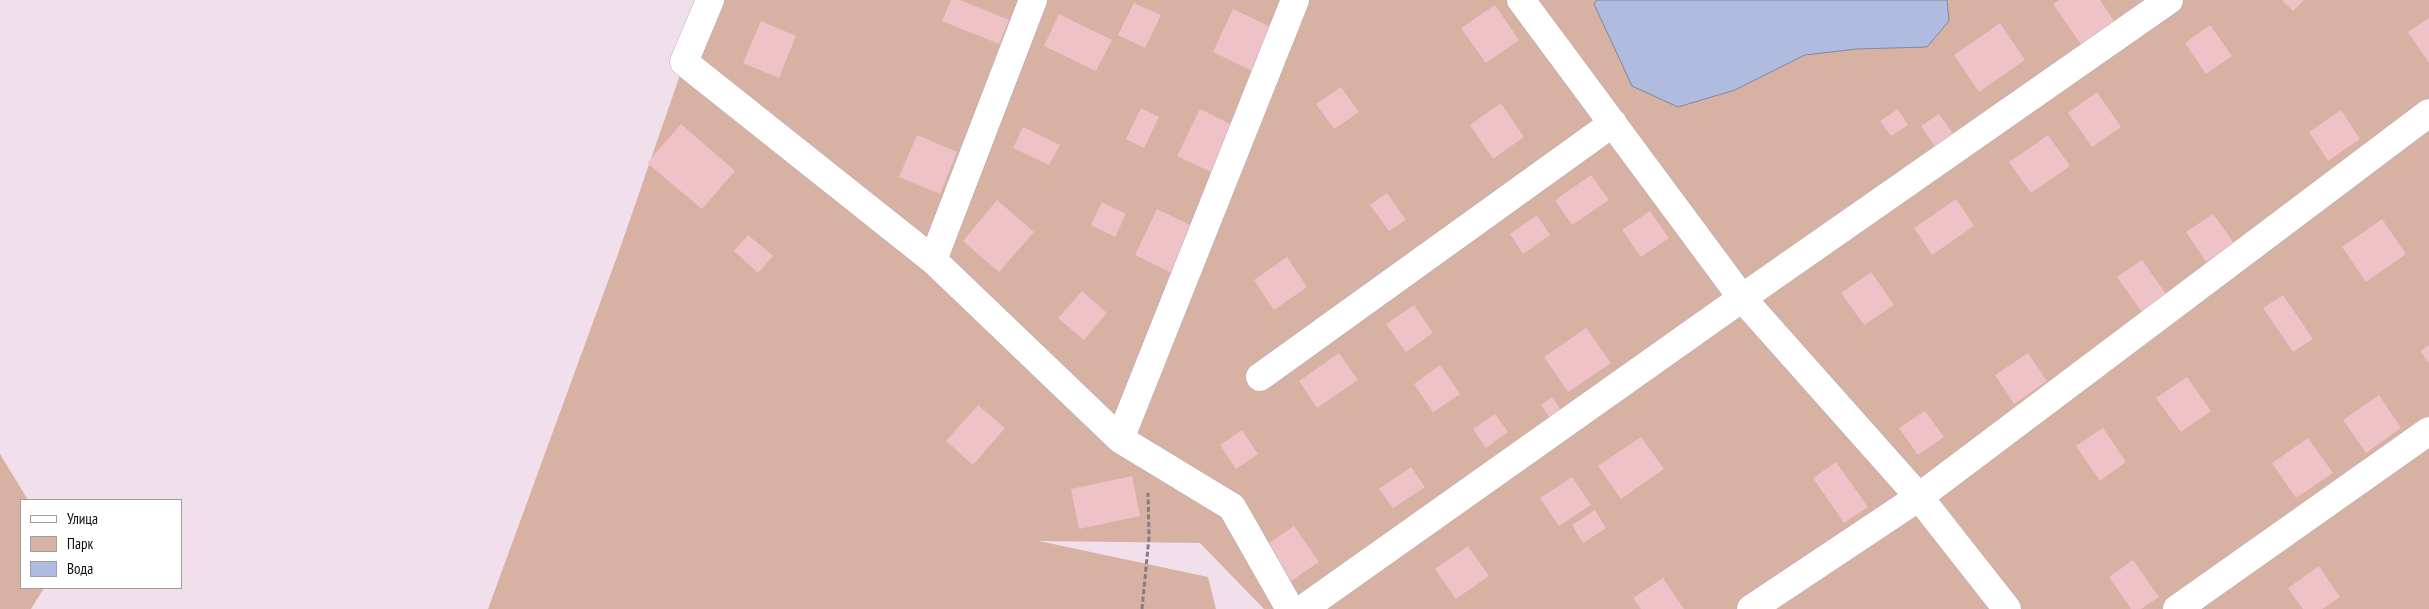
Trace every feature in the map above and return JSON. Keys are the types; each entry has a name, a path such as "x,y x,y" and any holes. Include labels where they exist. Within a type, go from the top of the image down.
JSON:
{"street":[{"path":"710,0 684,62 933,260 1120,439 1232,508 1290,609"},
{"path":"933,260 1033,0"},
{"path":"1120,439 1295,0"},
{"path":"1522,0 1742,298 1919,497 2007,609"},
{"path":"1303,609 1742,298 2168,0"},
{"path":"1751,609 1919,497 2429,113"},
{"path":"1260,377 1612,123"},
{"path":"2177,609 2429,431"}],"path":[{"path":"1142,609 1149,537 1147,456"}],"green space":[{"path":"706,0 2429,0 2429,609 1264,609 1200,543 1039,541 1208,577 1216,609 488,609 618,254"},
{"path":"0,454 27,499 20,499 20,589 43,589 31,609 0,609"}],"water":[{"path":"1597,0 1947,0 1949,21 1927,47 1857,49 1805,55 1735,90 1678,107 1632,86 1594,4"}],"building":[{"path":"951,0 960,0 1009,20 999,44 942,21"},
{"path":"2059,0 2100,0 2116,24 2083,47 2053,4"},
{"path":"2282,0 2304,0 2293,11"},
{"path":"1134,3 1161,15 1145,48 1118,35"},
{"path":"1495,5 1519,40 1486,63 1461,28"},
{"path":"1233,9 1273,28 1252,71 1213,52"},
{"path":"1059,14 1112,40 1096,71 1044,46"},
{"path":"2429,18 2429,63 2408,32"},
{"path":"761,21 796,36 779,78 743,63"},
{"path":"2000,23 2025,60 1979,92 1954,55"},
{"path":"2210,25 2232,56 2206,74 2185,43"},
{"path":"1341,87 1359,112 1334,129 1316,104"},
{"path":"2097,92 2121,127 2092,147 2068,113"},
{"path":"1501,103 1524,137 1493,159 1470,125"},
{"path":"1141,108 1159,117 1144,148 1126,139"},
{"path":"1200,109 1234,126 1211,172 1177,156"},
{"path":"1898,109 1908,125 1891,136 1880,121"},
{"path":"2341,110 2360,139 2328,161 2309,132"},
{"path":"1939,114 1954,135 1935,147 1921,126"},
{"path":"681,124 735,171 702,209 647,163"},
{"path":"1023,127 1060,145 1049,165 1013,148"},
{"path":"917,135 957,152 940,194 899,177"},
{"path":"2048,135 2070,166 2031,193 2009,162"},
{"path":"1591,175 1609,200 1572,225 1555,200"},
{"path":"1387,193 1406,220 1389,231 1370,205"},
{"path":"1956,199 1974,226 1932,255 1914,228"},
{"path":"997,200 1034,232 999,272 963,241"},
{"path":"1102,202 1126,214 1115,237 1091,225"},
{"path":"1157,209 1196,228 1174,274 1135,255"},
{"path":"1650,211 1669,238 1641,257 1622,230"},
{"path":"2213,214 2234,243 2206,262 2186,232"},
{"path":"1537,215 1550,235 1523,254 1510,234"},
{"path":"2382,219 2406,254 2366,282 2342,247"},
{"path":"748,235 773,256 758,273 734,251"},
{"path":"1287,257 1307,287 1274,310 1254,280"},
{"path":"2142,260 2168,297 2143,314 2117,277"},
{"path":"1871,272 1894,305 1864,325 1841,293"},
{"path":"1082,291 1107,313 1084,340 1058,318"},
{"path":"2283,295 2313,339 2293,352 2263,308"},
{"path":"1414,305 1433,333 1406,352 1386,324"},
{"path":"1586,328 1611,363 1568,392 1544,357"},
{"path":"2429,345 2429,363 2420,351"},
{"path":"1339,353 1358,380 1317,408 1299,381"},
{"path":"2028,353 2047,381 2014,404 1995,375"},
{"path":"1440,365 1460,394 1433,412 1414,384"},
{"path":"2187,377 2211,411 2181,432 2156,398"},
{"path":"2379,395 2401,428 2366,453 2343,420"},
{"path":"1552,397 1564,415 1553,423 1541,405"},
{"path":"978,405 1005,428 973,465 946,441"},
{"path":"1925,411 1944,437 1918,455 1899,428"},
{"path":"1495,414 1508,432 1486,448 1473,429"},
{"path":"2103,428 2126,462 2100,481 2076,446"},
{"path":"1242,430 1258,454 1236,469 1220,445"},
{"path":"1641,437 1664,469 1621,499 1598,466"},
{"path":"2308,438 2333,473 2296,498 2272,463"},
{"path":"1836,462 1868,507 1844,523 1813,478"},
{"path":"1411,467 1425,487 1393,508 1379,489"},
{"path":"1132,476 1140,516 1079,529 1071,489"},
{"path":"1572,477 1591,505 1559,526 1540,498"},
{"path":"1595,510 1606,528 1583,543 1572,525"},
{"path":"1294,526 1319,562 1291,581 1266,545"},
{"path":"1468,546 1489,576 1456,599 1435,569"},
{"path":"2133,560 2159,597 2141,609 2131,609 2109,577"},
{"path":"2319,566 2340,597 2322,609 2303,609 2288,588"},
{"path":"1663,578 1684,609 1641,609 1633,598"}]}
